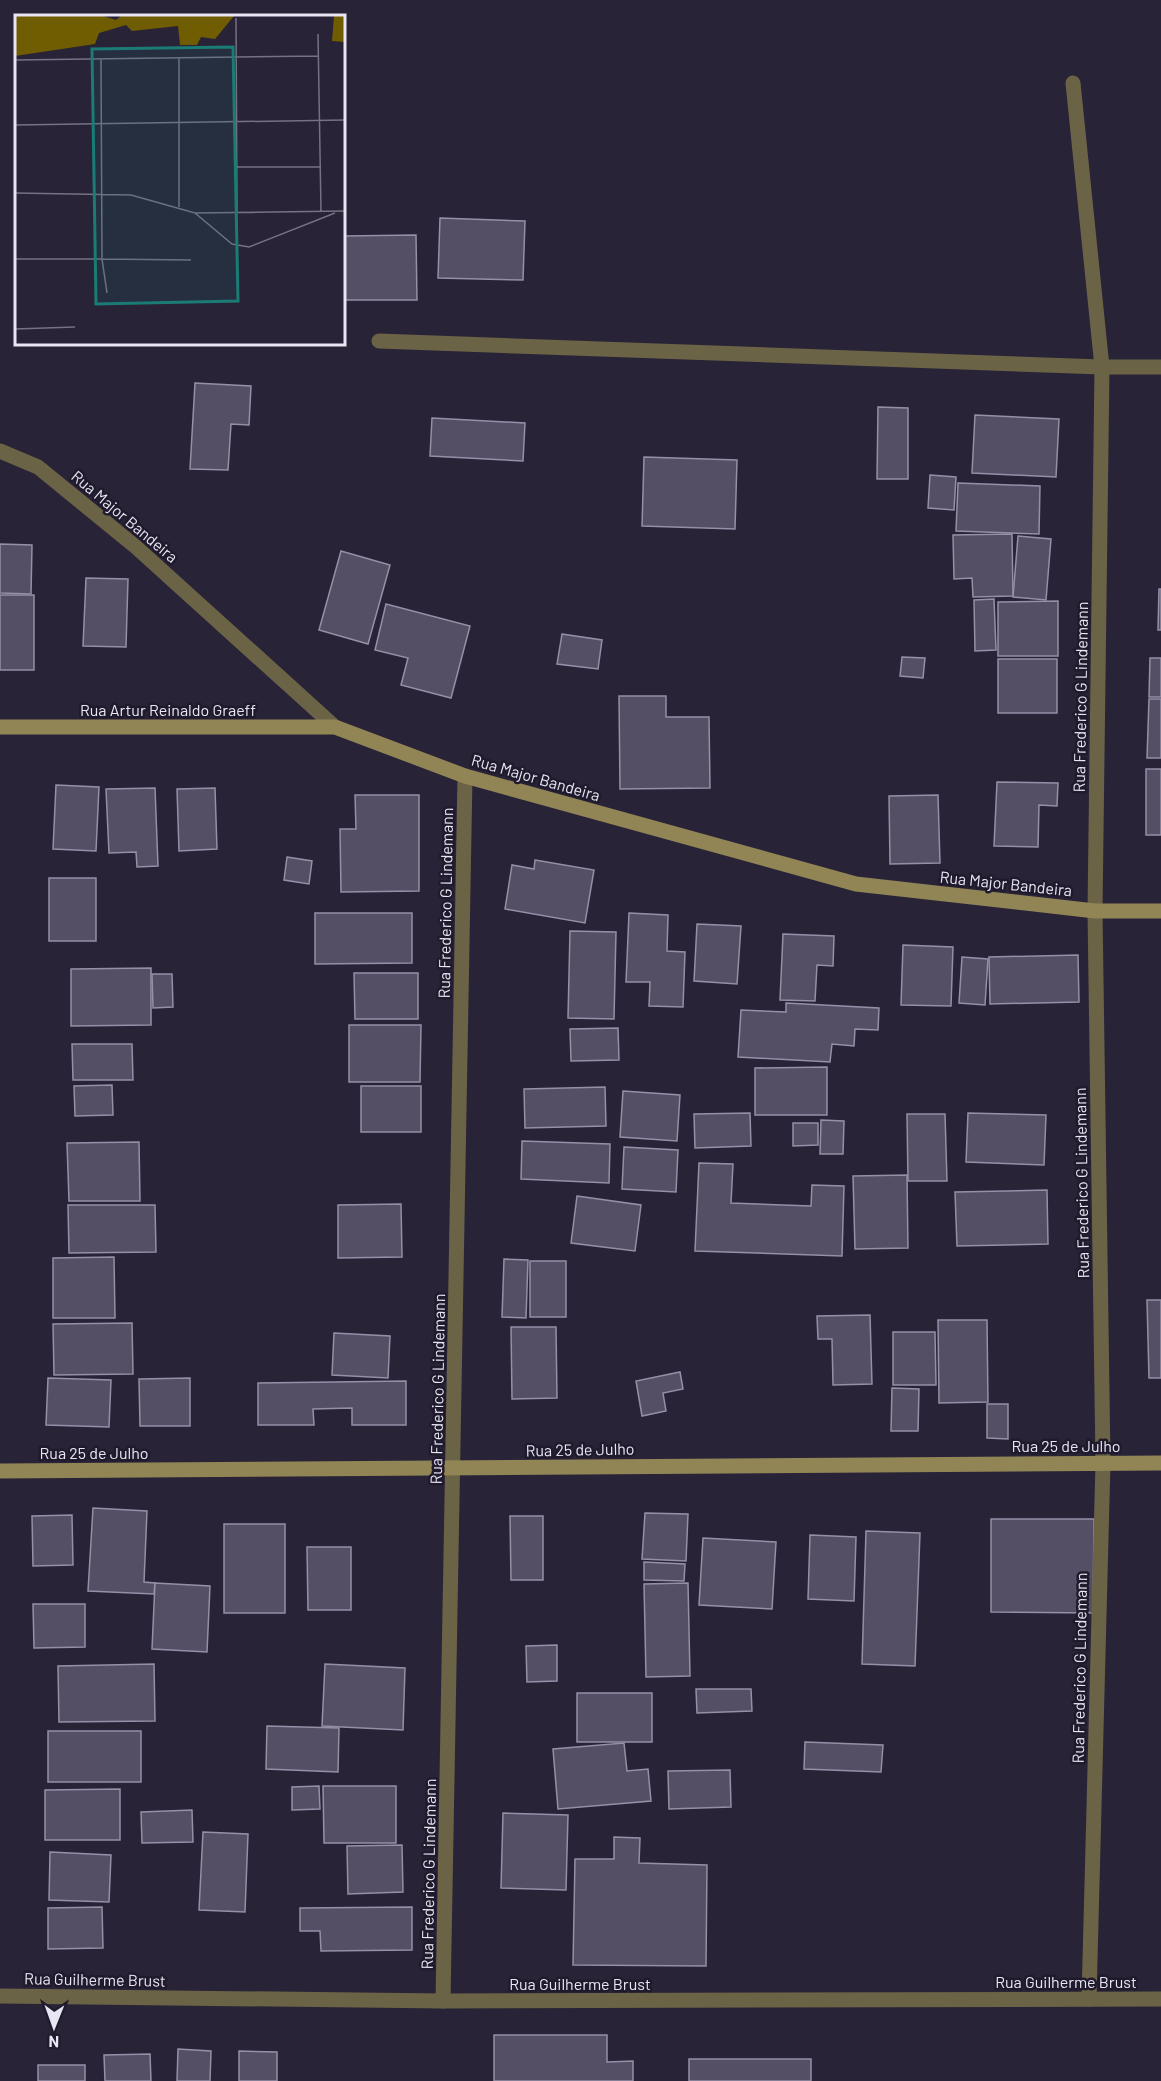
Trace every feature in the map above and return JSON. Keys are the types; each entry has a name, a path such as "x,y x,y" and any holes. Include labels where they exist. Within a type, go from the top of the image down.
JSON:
{"main road":[{"name":"Rua Artur Reinaldo Graeff","path":"0,727 335,727"},
{"name":"Rua Major Bandeira","path":"335,727 465,776 856,884 1095,911 1161,911"},
{"name":"Rua 25 de Julho","path":"0,1470 1161,1463"}],"street":[{"name":"Rua Frederico G Lindemann","path":"1073,83 1102,367 1095,911 1102,1462 1089,1999"},
{"path":"379,341 1102,367 1161,367"},
{"name":"Rua Major Bandeira","path":"0,451 38,467 136,547 335,727"},
{"name":"Rua Frederico G Lindemann","path":"443,2001 465,776"},
{"name":"Rua Guilherme Brust","path":"0,1996 443,2001 1161,1999"}],"building":[{"path":"440,218 525,221 523,280 438,278"},
{"path":"416,235 417,300 345,300 345,236"},
{"path":"195,383 251,386 249,425 231,424 228,470 190,469"},
{"path":"878,407 908,408 908,479 877,479"},
{"path":"975,415 1059,419 1056,477 972,473"},
{"path":"432,418 525,423 523,461 430,456"},
{"path":"644,457 737,460 735,529 642,526"},
{"path":"930,475 956,477 954,510 928,508"},
{"path":"958,483 1040,486 1039,534 956,531"},
{"path":"1012,534 1013,596 973,597 972,578 954,579 953,535"},
{"path":"1018,536 1051,539 1046,600 1013,597"},
{"path":"0,544 32,545 31,594 0,593"},
{"path":"341,551 390,565 368,644 319,630"},
{"path":"86,578 128,579 126,647 83,646"},
{"path":"1159,589 1161,589 1161,630 1158,630"},
{"path":"0,595 34,595 34,670 0,670"},
{"path":"994,599 996,650 975,651 974,600"},
{"path":"1058,601 1058,656 998,656 998,602"},
{"path":"386,604 470,626 451,698 401,685 408,658 375,650"},
{"path":"562,634 602,640 598,669 557,664"},
{"path":"902,657 925,658 923,678 900,676"},
{"path":"1150,658 1161,658 1161,697 1149,697"},
{"path":"998,659 1057,659 1057,713 998,713"},
{"path":"619,696 666,696 666,717 709,717 710,788 620,789"},
{"path":"1149,699 1161,699 1161,758 1147,758"},
{"path":"1146,769 1161,769 1161,835 1146,835"},
{"path":"997,782 1058,783 1057,806 1039,805 1038,847 994,846"},
{"path":"56,785 99,787 96,851 53,849"},
{"path":"155,788 158,866 137,867 136,852 109,853 106,789"},
{"path":"215,788 217,849 179,851 177,789"},
{"path":"355,795 419,795 419,891 341,892 340,829 356,829"},
{"path":"938,795 940,863 890,864 889,796"},
{"path":"287,857 312,861 309,884 284,880"},
{"path":"535,860 594,870 585,923 505,909 512,865 534,869"},
{"path":"49,878 96,878 96,941 49,941"},
{"path":"315,913 412,913 412,963 315,964"},
{"path":"629,913 668,915 667,951 685,952 683,1007 649,1006 650,982 626,982"},
{"path":"697,924 741,926 737,984 694,981"},
{"path":"570,931 616,932 614,1019 568,1018"},
{"path":"783,934 834,936 833,966 817,965 815,1001 780,1000"},
{"path":"903,945 953,947 951,1006 901,1005"},
{"path":"1078,955 1079,1002 990,1004 989,957"},
{"path":"962,957 988,959 985,1005 959,1003"},
{"path":"151,968 151,1025 71,1026 71,969"},
{"path":"354,973 418,973 418,1019 355,1019"},
{"path":"152,974 172,974 173,1007 153,1008"},
{"path":"786,1003 879,1008 878,1030 855,1029 854,1046 832,1044 830,1062 738,1057 741,1010 786,1012"},
{"path":"349,1025 421,1025 420,1082 349,1082"},
{"path":"618,1028 619,1060 571,1061 570,1029"},
{"path":"72,1044 132,1044 133,1080 73,1080"},
{"path":"827,1067 827,1115 755,1115 755,1068"},
{"path":"112,1085 113,1115 75,1116 74,1086"},
{"path":"361,1086 421,1086 421,1132 361,1132"},
{"path":"605,1087 606,1126 525,1128 524,1089"},
{"path":"623,1091 680,1095 677,1141 620,1137"},
{"path":"750,1113 751,1146 695,1148 694,1114"},
{"path":"968,1113 1046,1115 1044,1165 966,1162"},
{"path":"907,1114 945,1114 947,1181 908,1181"},
{"path":"821,1120 844,1121 843,1154 820,1154"},
{"path":"793,1123 818,1123 818,1145 793,1146"},
{"path":"522,1141 610,1144 609,1183 521,1179"},
{"path":"139,1142 140,1201 69,1201 67,1143"},
{"path":"624,1147 678,1150 676,1192 622,1189"},
{"path":"699,1163 733,1164 731,1203 811,1206 812,1185 844,1186 842,1256 695,1251"},
{"path":"907,1175 908,1248 855,1249 853,1176"},
{"path":"1047,1190 1048,1244 957,1246 955,1192"},
{"path":"577,1196 641,1205 635,1251 571,1243"},
{"path":"401,1204 402,1257 338,1258 338,1205"},
{"path":"68,1205 155,1205 156,1252 69,1253"},
{"path":"114,1257 115,1318 53,1318 53,1258"},
{"path":"504,1259 528,1260 526,1318 502,1317"},
{"path":"530,1261 566,1261 566,1317 530,1317"},
{"path":"1147,1300 1161,1300 1161,1378 1149,1378"},
{"path":"870,1315 872,1384 833,1385 832,1339 818,1339 817,1316"},
{"path":"938,1320 987,1320 988,1402 939,1403"},
{"path":"132,1323 133,1374 54,1375 53,1324"},
{"path":"511,1327 556,1327 557,1398 512,1399"},
{"path":"893,1332 935,1332 936,1385 893,1385"},
{"path":"334,1333 390,1336 388,1378 332,1375"},
{"path":"680,1372 683,1389 663,1393 666,1411 642,1416 636,1381"},
{"path":"48,1378 111,1380 109,1427 46,1425"},
{"path":"190,1378 190,1426 140,1426 139,1379"},
{"path":"406,1381 406,1425 352,1425 352,1408 313,1409 314,1425 258,1425 258,1383"},
{"path":"892,1388 919,1389 918,1431 891,1431"},
{"path":"987,1404 1008,1404 1008,1439 987,1438"},
{"path":"93,1508 147,1511 144,1582 155,1583 154,1594 88,1591"},
{"path":"645,1513 688,1514 686,1561 642,1559"},
{"path":"72,1515 73,1565 33,1566 32,1516"},
{"path":"510,1516 543,1516 543,1580 511,1580"},
{"path":"991,1519 1094,1519 1093,1613 991,1612"},
{"path":"224,1524 285,1524 285,1613 224,1613"},
{"path":"866,1531 920,1533 915,1666 862,1664"},
{"path":"810,1535 856,1537 854,1601 808,1599"},
{"path":"703,1538 776,1542 772,1609 699,1605"},
{"path":"307,1547 351,1547 351,1610 308,1610"},
{"path":"644,1562 685,1564 684,1581 644,1580"},
{"path":"155,1583 210,1586 207,1652 152,1649"},
{"path":"688,1583 690,1676 646,1677 644,1584"},
{"path":"33,1604 85,1604 85,1647 34,1648"},
{"path":"557,1645 557,1681 527,1682 526,1646"},
{"path":"154,1664 155,1721 59,1722 58,1666"},
{"path":"325,1664 405,1668 403,1730 322,1726"},
{"path":"696,1689 751,1689 752,1711 697,1713"},
{"path":"577,1693 652,1693 652,1742 577,1742"},
{"path":"267,1726 339,1728 338,1772 266,1769"},
{"path":"48,1731 141,1731 141,1782 48,1782"},
{"path":"805,1742 883,1745 881,1772 804,1769"},
{"path":"624,1743 627,1771 648,1769 651,1801 558,1809 553,1749"},
{"path":"730,1770 731,1807 669,1809 668,1771"},
{"path":"319,1786 320,1809 292,1810 292,1787"},
{"path":"323,1786 396,1786 396,1843 324,1843"},
{"path":"120,1789 120,1840 45,1840 45,1790"},
{"path":"192,1810 193,1842 142,1843 141,1812"},
{"path":"503,1813 568,1815 566,1890 501,1888"},
{"path":"203,1832 248,1834 245,1912 199,1910"},
{"path":"614,1837 640,1838 639,1863 707,1865 706,1966 573,1965 575,1859 614,1859"},
{"path":"402,1845 403,1892 348,1894 347,1846"},
{"path":"50,1852 111,1855 109,1902 49,1900"},
{"path":"102,1907 103,1948 48,1949 48,1908"},
{"path":"412,1907 412,1950 321,1951 320,1931 300,1931 300,1908"},
{"path":"494,2035 607,2035 607,2062 633,2061 633,2081 494,2081"},
{"path":"178,2049 211,2051 210,2081 177,2081"},
{"path":"239,2051 277,2052 277,2081 239,2081"},
{"path":"150,2054 151,2081 105,2081 104,2055"},
{"path":"689,2059 811,2059 811,2081 689,2081"},
{"path":"38,2065 85,2065 85,2081 38,2081"}]}
